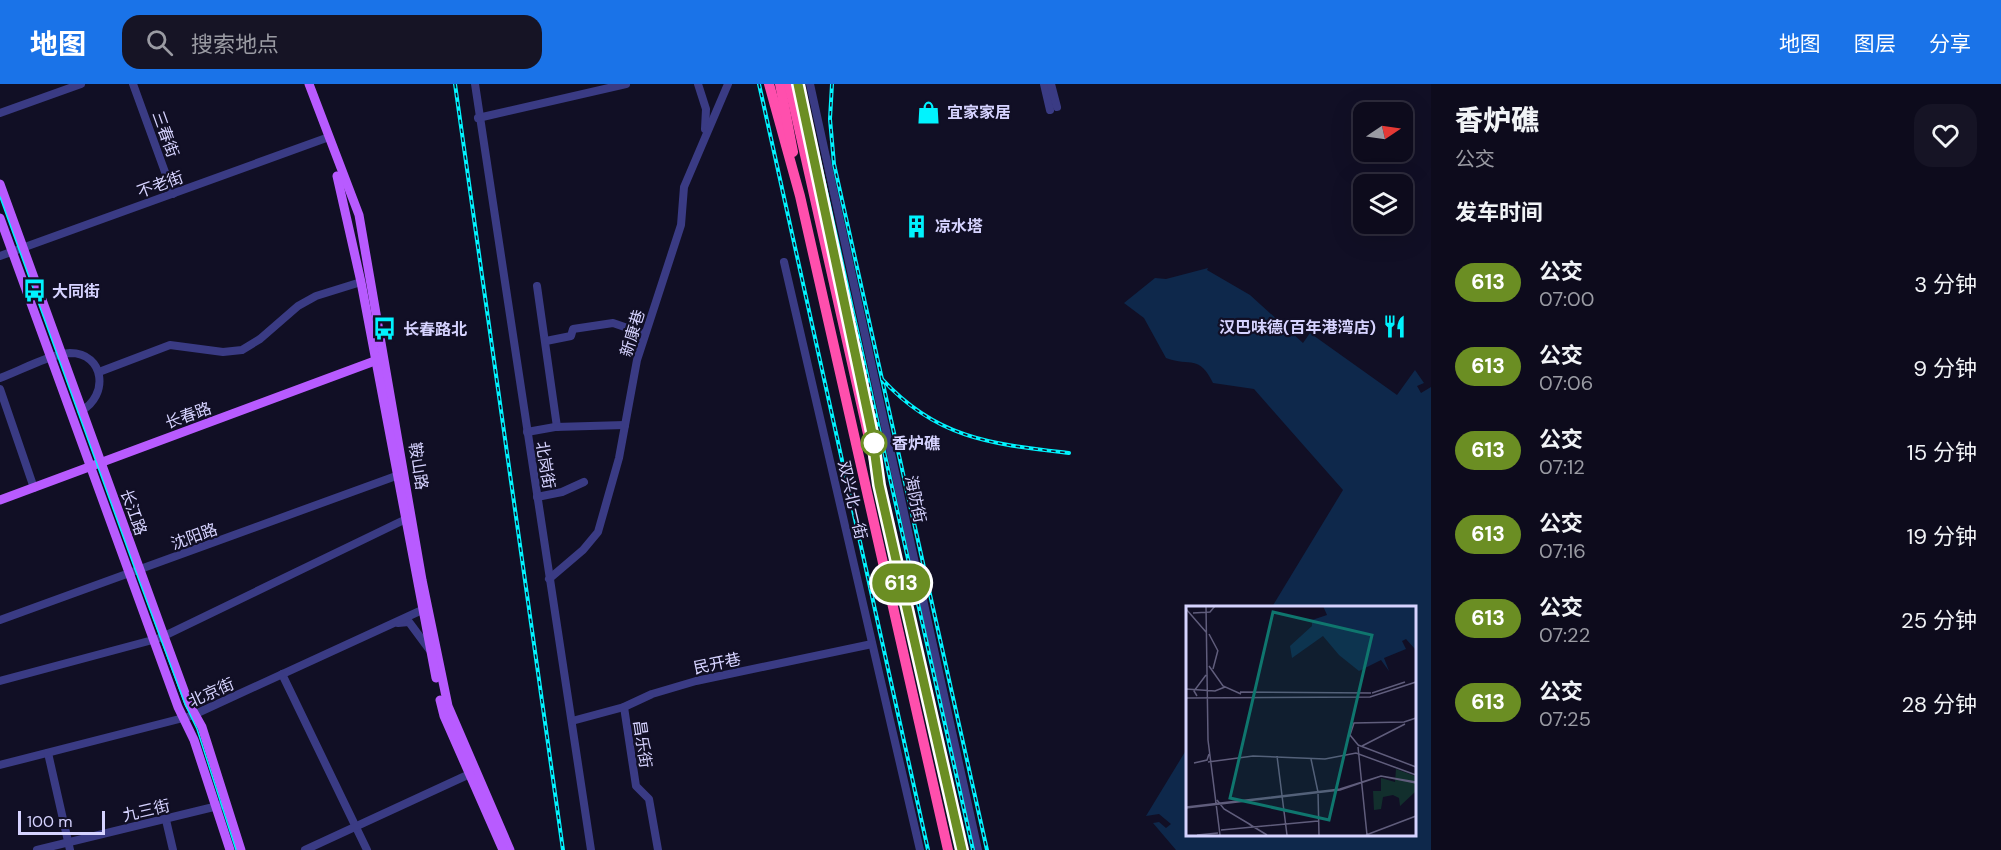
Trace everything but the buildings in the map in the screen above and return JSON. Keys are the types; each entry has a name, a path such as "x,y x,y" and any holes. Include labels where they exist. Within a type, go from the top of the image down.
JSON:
{"highway":[{"path":"769,84 800,196"},
{"path":"774,84 777,115"},
{"path":"780,84 800,196 948,850"},
{"path":"789,84 799,111 872,433 879,485 962,850"},
{"path":"797,84 799,111"}],"main road":[{"name":"鞍山路","path":"303,84 359,215 422,580 448,706 503,850"},
{"name":"鞍山路","path":"309,84 340,186 361,282 404,520 444,716 510,850"},
{"name":"长江路","path":"0,184 164,636 202,727 241,850"},
{"name":"长江路","path":"0,218 184,718 230,850"},
{"name":"长春路","path":"0,500 385,357"}],"street":[{"path":"0,113 81,84"},
{"name":"三春街","path":"133,84 173,194"},
{"name":"北岗街","path":"475,84 478,118 591,850"},
{"path":"478,118 626,84"},
{"path":"698,84 706,109 705,134"},
{"name":"新康巷","path":"549,579 583,550 598,532 619,458 637,360 681,225 684,187 728,84"},
{"name":"海防街","path":"810,84 978,850"},
{"path":"1044,84 1053,108 1052,84"},
{"path":"702,93 707,100 718,103"},
{"name":"不老街","path":"0,256 326,138"},
{"name":"双兴北一街","path":"784,262 920,850"},
{"path":"99,372 170,345 223,352 242,350 260,339 298,306 316,296 361,282"},
{"path":"537,286 557,427"},
{"path":"546,341 571,336 573,329 613,323 645,334"},
{"path":"0,378 61,355 74,353 86,356 93,361 101,381 97,394 81,411"},
{"path":"0,390 34,488"},
{"path":"527,432 557,427 625,425"},
{"name":"沈阳路","path":"0,620 396,476"},
{"path":"537,497 562,492 584,482"},
{"path":"0,681 164,636 404,520"},
{"name":"北京街","path":"0,765 195,714 422,610"},
{"path":"394,623 410,622 420,633 430,651"},
{"name":"民开巷","path":"572,721 624,707 652,694 696,681 872,644"},
{"path":"282,674 367,850"},
{"name":"昌乐街","path":"624,707 636,786 649,799 658,850"},
{"path":"48,753 69,846"},
{"path":"305,850 472,772"},
{"name":"九三街","path":"38,850 69,846 226,804"},
{"path":"165,820 172,850"}],"water":[{"path":"1208,268 1207,270 1250,295 1303,343 1310,333 1397,395 1415,370 1424,383 1417,386 1421,393 1431,387 1431,850 1176,850 1153,823 1159,822 1166,828 1171,824 1159,814 1146,816 1186,750 1186,835 1416,835 1416,606 1273,606 1343,490 1254,389 1213,383 1199,365 1166,358 1144,318 1124,303 1155,278 1166,279"}],"tram line":[{"path":"0,197 140,583 185,704 197,729 236,850"}],"railway":[{"path":"455,84 563,850"},
{"path":"759,84 928,850"},
{"path":"802,84 973,850"},
{"path":"832,84 830,119 834,164 987,850"},
{"path":"882,379 924,415 967,435 1015,446 1069,453"}],"bus line":[{"name":"613","path":"798,84 872,433 879,485 962,850"}],"place":[{"name":"宜家家居","path":"929,112"},
{"name":"凉水塔","path":"917,226"},
{"name":"大同街","path":"34,291"},
{"name":"汉巴味德(百年港湾店)","path":"1394,327"},
{"name":"长春路北","path":"385,329"},
{"name":"香炉礁","path":"874,443"}]}
